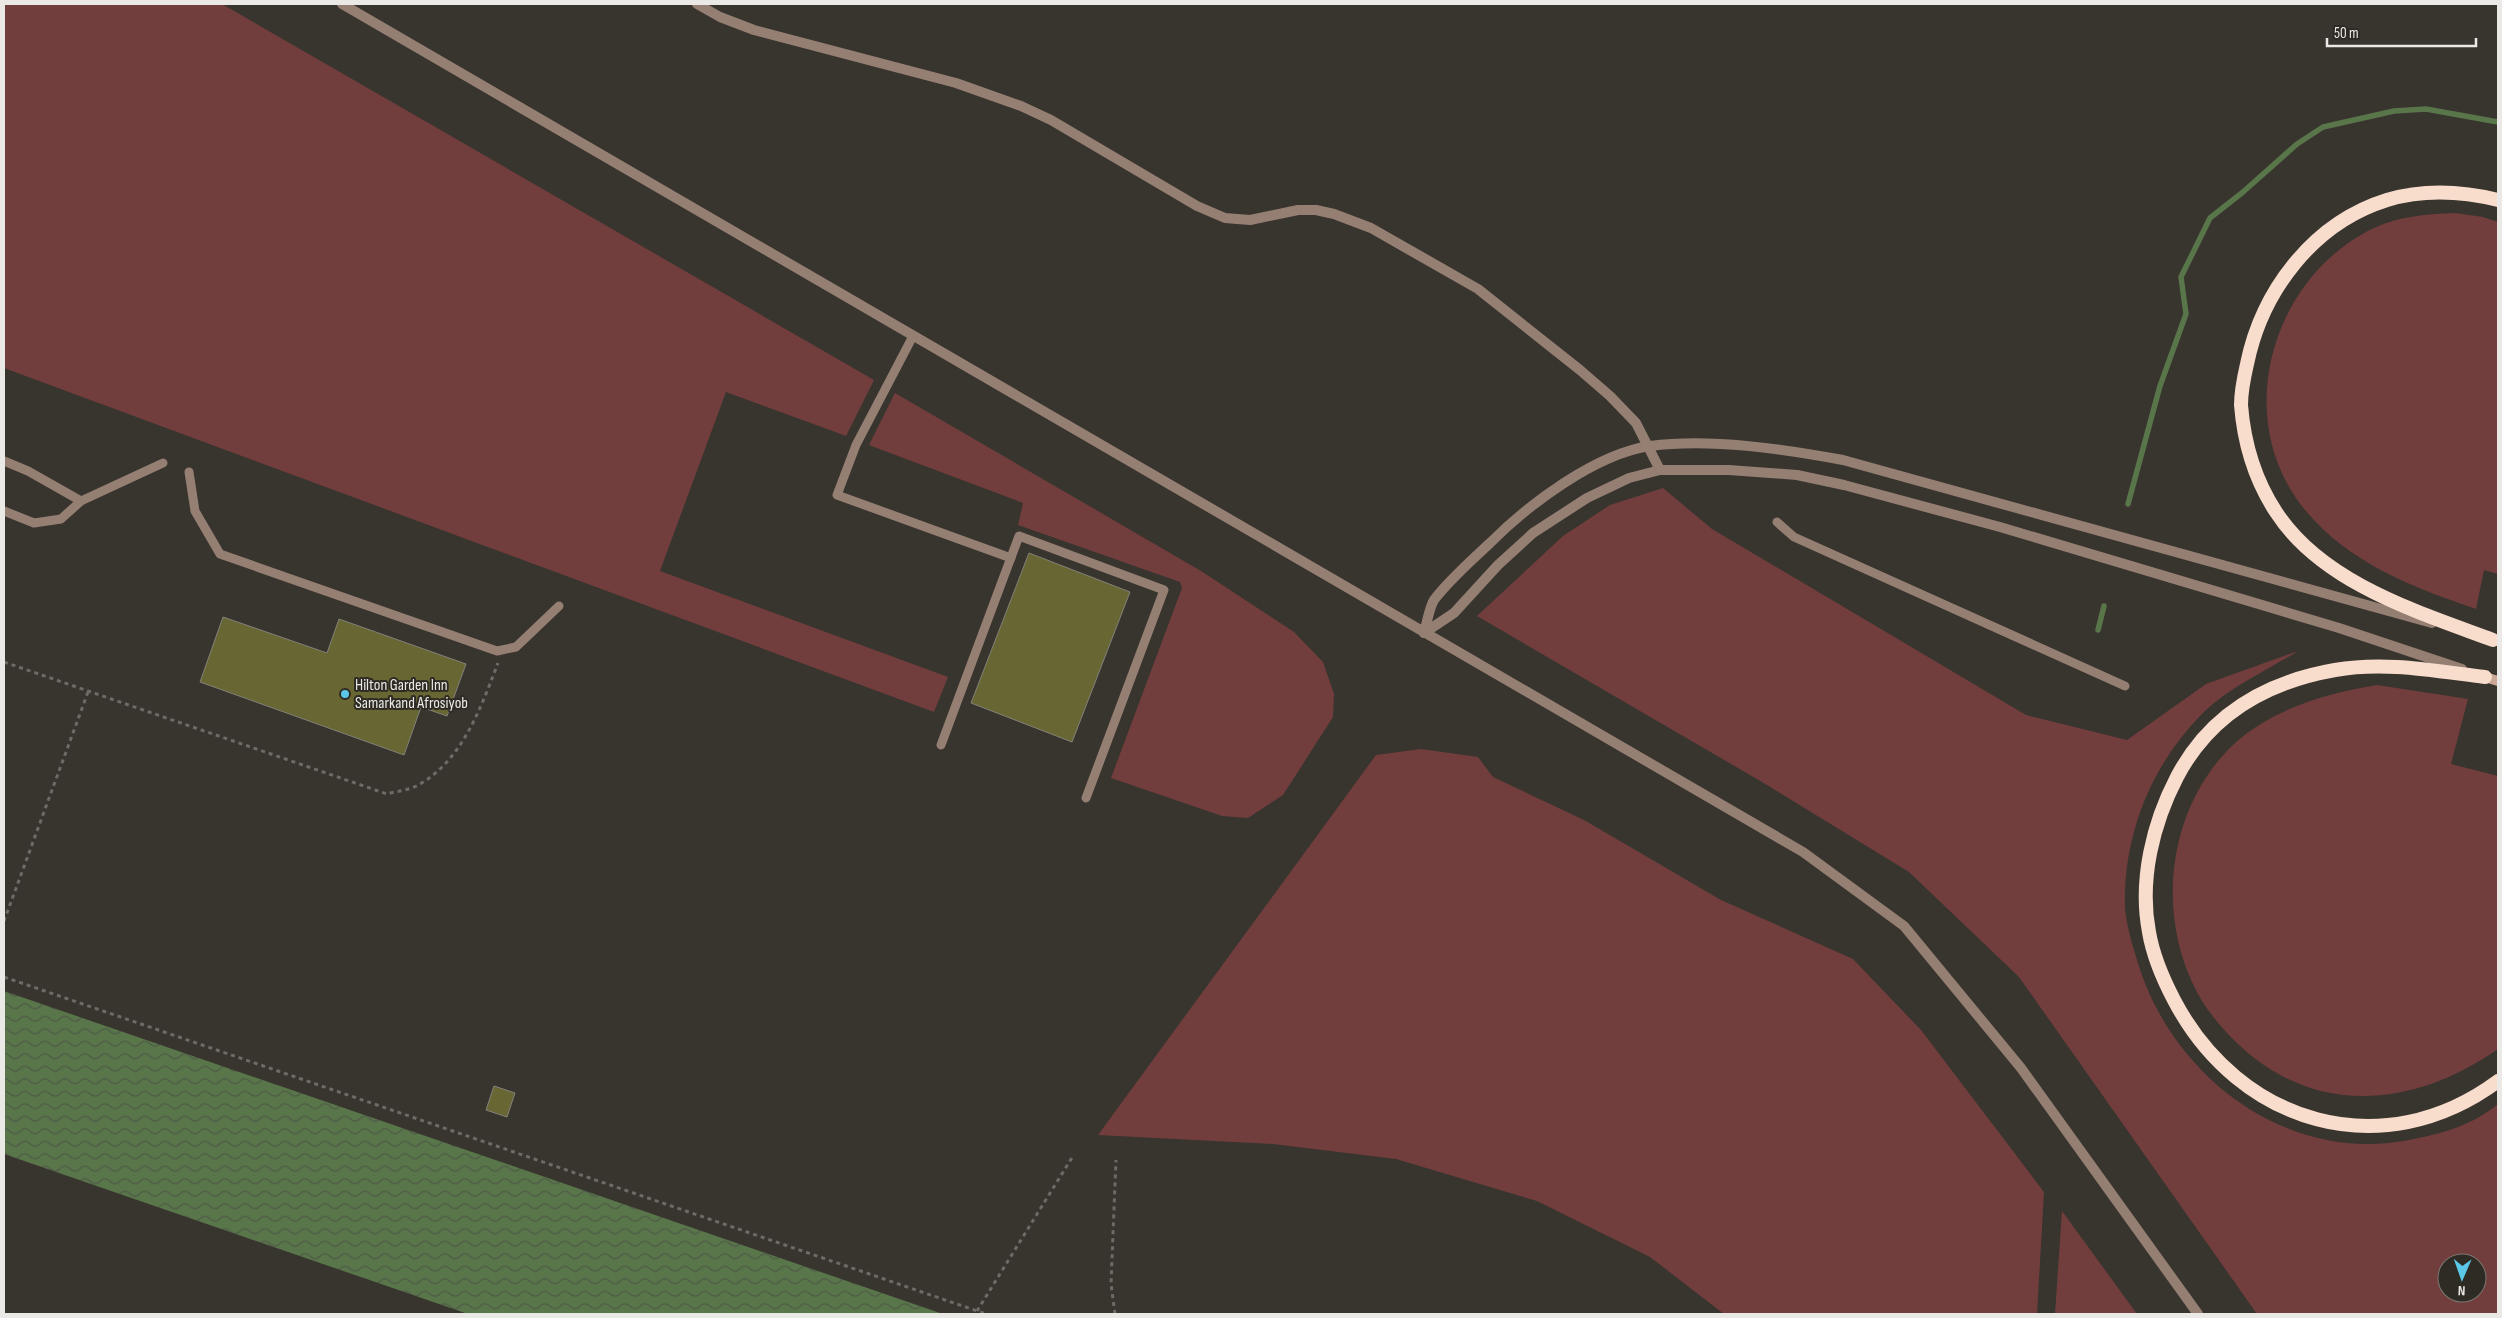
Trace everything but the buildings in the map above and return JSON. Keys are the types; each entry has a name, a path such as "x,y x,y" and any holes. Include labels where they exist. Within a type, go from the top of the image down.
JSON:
{"highway":[{"path":"2496,641 2398,605 2369,590 2342,574 2296,535 2276,512 2253,464 2244,431 2241,403 2250,346 2259,319 2271,296 2289,269 2310,246 2351,218 2386,201 2416,194 2444,192 2475,194 2498,200"},
{"path":"2491,679 2388,666 2361,667 2309,676 2257,694 2210,730 2194,749 2174,784 2160,816 2152,843 2147,872 2146,902 2148,931 2156,959 2180,1012 2196,1036 2220,1064 2249,1088 2278,1106 2311,1118 2344,1124 2378,1126 2409,1122 2439,1113 2466,1101 2498,1081"}],"street":[{"path":"342,4 1803,852 1904,926 2021,1068 2198,1314"},
{"path":"697,4 720,17 754,30 956,83 1021,106 1052,120 1197,206 1225,218 1250,220 1298,210 1316,210 1334,214 1371,228 1478,288 1610,396 1636,423 1660,470"},
{"path":"1424,633 1433,602 1516,519 1556,488 1586,470 1648,446 1729,446 1793,452 1842,460 2496,641"},
{"path":"1424,633 1454,613 1498,565 1545,524 1601,490 1629,478 1660,470 1729,470 1775,472 1844,485 2000,527 2339,628 2491,679"}],"lane":[{"path":"913,336 856,445 838,495 1011,558"},
{"path":"4,461 28,471 82,501"},
{"path":"4,511 34,523 61,519 82,501 163,463"},
{"path":"189,472 195,511 220,554 497,652 516,646 559,606"},
{"path":"1777,522 1794,537 2125,686"},
{"path":"941,745 1019,536 1164,590 1086,798"}],"path":[{"path":"4,662 387,794 419,785 450,760 480,708 504,649"},
{"path":"4,920 88,692"},
{"path":"4,977 986,1314"},
{"path":"976,1311 1073,1156"},
{"path":"1115,1314 1111,1284 1116,1160"}],"shaded area":[{"path":"4,4 222,4 874,380 846,436 726,392 660,571 948,677 934,712 4,368"},
{"path":"2455,213 2483,217 2498,222 2498,574 2484,570 2476,609 2428,592 2383,571 2341,545 2322,529 2305,510 2282,474 2270,434 2267,394 2273,353 2287,315 2309,280 2338,250 2374,228 2393,221 2424,215"},
{"path":"895,393 1201,571 1294,632 1323,662 1334,694 1333,717 1283,795 1248,818 1222,816 1111,778 1182,588 1180,582 1018,525 1023,503 869,445"},
{"path":"1663,488 1712,529 2026,715 2127,740 2206,684 2298,651 2234,689 2210,706 2167,757 2154,780 2143,804 2135,829 2129,854 2126,880 2125,907 2137,960 2153,1002 2177,1040 2206,1074 2240,1102 2278,1124 2319,1138 2363,1144 2409,1140 2456,1128 2478,1118 2498,1104 2498,1314 2257,1314 2019,977 1909,872 1762,782 1477,616 1563,536 1610,505"},
{"path":"2377,685 2468,699 2451,764 2498,776 2498,1049 2466,1068 2433,1083 2400,1092 2366,1096 2333,1093 2300,1084 2268,1068 2238,1044 2225,1030 2206,1007 2196,991 2181,952 2175,920 2173,888 2176,856 2184,825 2196,795 2213,768 2234,744 2265,721 2301,704 2358,688"},
{"path":"1421,749 1478,757 1493,777 1584,820 1721,900 1853,959 1921,1030 2044,1192 2037,1314 1724,1314 1650,1257 1537,1201 1396,1159 1273,1144 1098,1135 1376,755"},
{"path":"2062,1211 2137,1314 2055,1314"}],"water":[{"path":"4,991 943,1314 468,1314 4,1154"}],"waterway":[{"path":"2128,504 2160,386 2186,314 2181,277 2210,218 2243,192 2297,144 2323,127 2394,111 2426,109 2498,122"},
{"path":"2098,630 2104,606"}],"place":[{"name":"Hilton Garden Inn Samarkand Afrosiyob","path":"345,694"}]}
